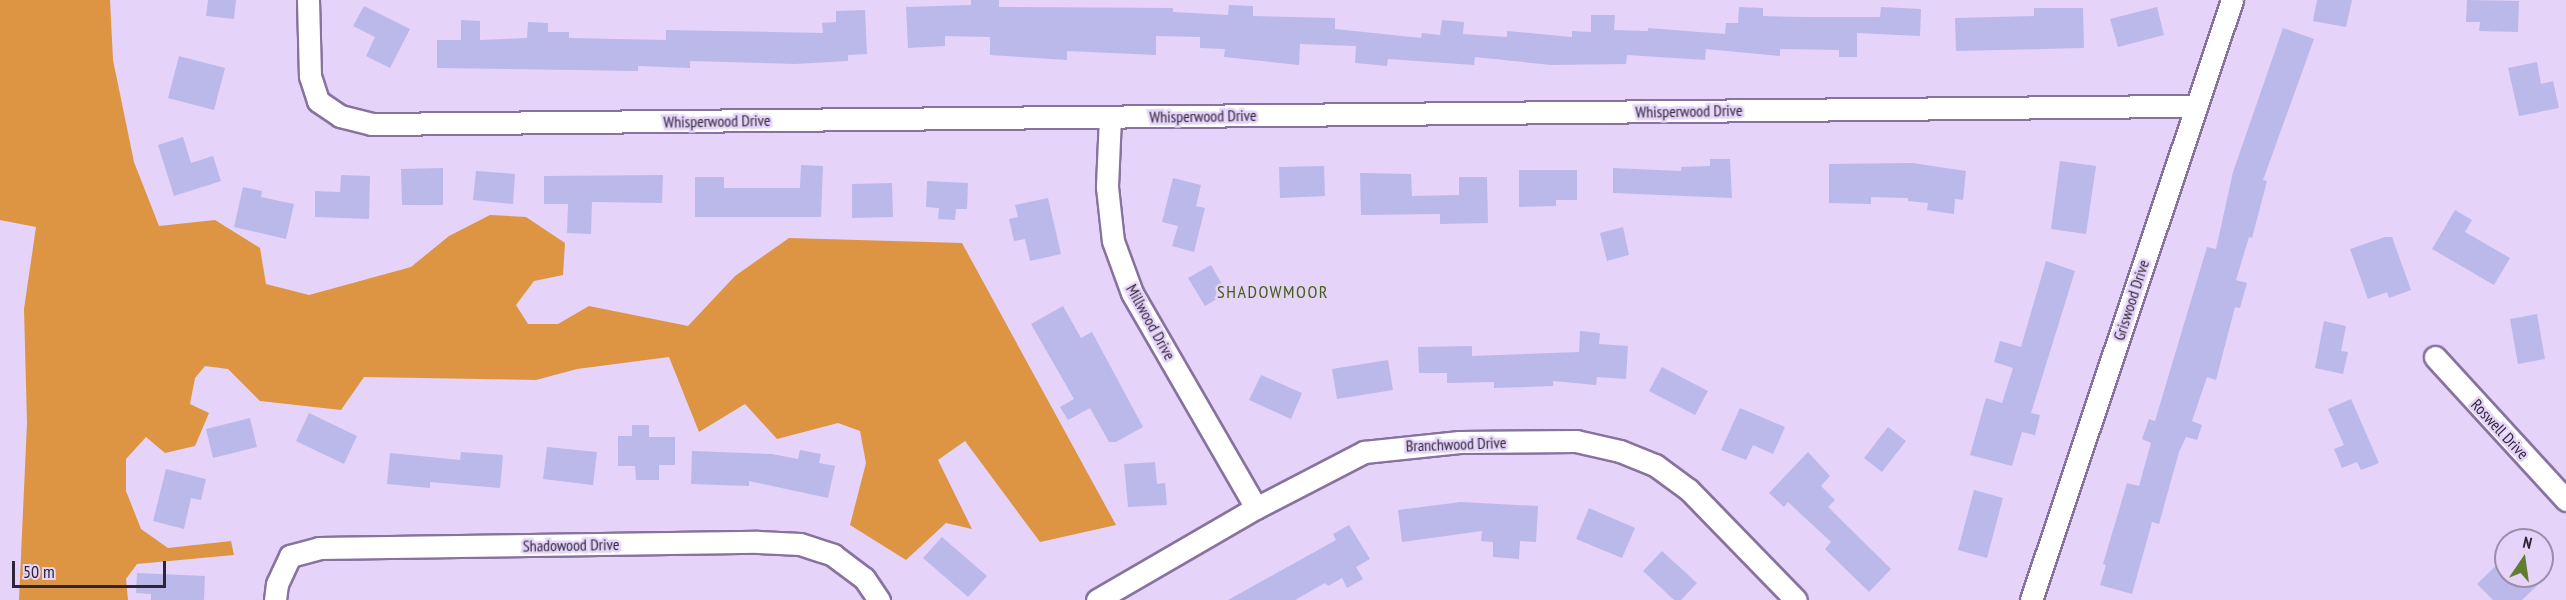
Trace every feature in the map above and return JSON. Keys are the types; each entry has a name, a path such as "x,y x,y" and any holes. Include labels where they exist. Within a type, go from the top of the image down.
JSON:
{"street":[{"name":"Whisperwood Drive","path":"308,0 310,76 318,101 340,116 371,124 2195,106"},
{"name":"Griswood Drive","path":"2031,600 2232,0"},
{"name":"Millwood Drive","path":"1110,117 1107,187 1113,242 1132,293 1256,508"},
{"name":"Roswell Drive","path":"2434,357 2566,500"},
{"name":"Branchwood Drive","path":"1097,600 1256,508 1364,452 1459,442 1576,441 1620,451 1655,465 1689,490 1796,600"},
{"name":"Shadowood Drive","path":"275,600 277,584 290,556 319,548 758,542 800,544 833,555 864,578 879,600"}],"shaded area":[{"path":"0,0 110,0 113,60 134,162 159,226 215,220 260,248 266,284 309,295 411,267 449,236 490,215 526,217 565,243 563,275 534,281 516,305 528,324 558,324 589,306 688,326 735,276 789,238 962,243 1116,525 1040,542 965,441 938,460 972,529 946,523 906,560 850,525 866,463 860,431 838,423 777,439 745,404 699,432 669,357 577,369 536,380 364,377 341,410 260,401 228,369 205,366 195,378 190,404 209,413 195,446 165,453 146,437 126,459 126,491 141,529 168,548 231,541 234,555 137,564 126,579 128,600 19,600 27,423 24,309 36,227 0,220"}],"building":[{"path":"208,0 236,0 234,19 206,16"},
{"path":"971,0 999,0 999,7 1173,8 1173,12 1228,15 1229,5 1253,6 1253,16 1335,18 1335,29 1421,38 1422,33 1440,35 1442,20 1464,22 1463,34 1507,37 1507,31 1572,37 1572,31 1591,32 1591,15 1615,15 1614,30 1648,31 1648,28 1725,34 1726,23 1738,23 1739,7 1763,8 1763,16 1803,17 1880,17 1881,7 1921,9 1920,36 1857,33 1857,57 1839,57 1839,50 1780,49 1780,56 1706,49 1705,60 1627,55 1626,64 1551,65 1475,57 1474,65 1388,59 1387,66 1355,63 1356,46 1300,44 1299,65 1224,57 1225,49 1200,48 1200,37 1156,36 1156,55 1067,51 1067,60 990,55 990,37 945,36 945,46 908,48 906,7 971,5"},
{"path":"2317,0 2352,0 2346,27 2313,21"},
{"path":"2467,0 2519,1 2518,32 2479,31 2480,22 2466,22"},
{"path":"364,6 410,29 390,68 366,56 375,37 353,26"},
{"path":"2157,7 2164,35 2118,47 2110,19"},
{"path":"2034,8 2083,8 2084,48 1956,51 1955,18 2034,16"},
{"path":"865,10 867,54 848,55 848,61 795,64 690,61 690,68 638,66 638,71 437,68 437,40 461,40 461,20 480,21 480,40 527,38 528,22 548,23 548,32 569,32 569,38 666,40 666,30 823,33 822,23 836,22 836,11"},
{"path":"2283,28 2314,39 2263,180 2267,181 2252,238 2249,237 2236,280 2247,283 2240,308 2235,307 2216,380 2207,377 2192,421 2202,425 2197,440 2186,437 2179,452 2159,524 2152,522 2132,594 2100,585 2106,565 2103,564 2127,483 2139,486 2151,443 2142,439 2149,419 2155,421 2207,247 2216,249 2233,172"},
{"path":"179,56 225,68 214,110 168,98"},
{"path":"2537,62 2541,84 2553,81 2559,108 2519,116 2508,68"},
{"path":"183,137 191,163 213,156 221,181 174,196 158,145"},
{"path":"1710,159 1730,159 1732,198 1613,193 1613,168 1681,171 1681,167 1710,166"},
{"path":"2060,161 2096,166 2086,234 2051,229"},
{"path":"1912,163 1966,171 1963,200 1955,199 1954,214 1927,210 1928,203 1908,201 1908,198 1871,197 1871,204 1829,203 1829,164"},
{"path":"801,165 823,166 821,217 695,217 695,177 724,177 724,188 800,188"},
{"path":"1324,166 1325,196 1280,198 1279,167"},
{"path":"443,168 443,205 402,205 401,169"},
{"path":"1519,170 1577,170 1577,200 1556,200 1556,206 1519,207"},
{"path":"476,171 515,174 513,204 473,200"},
{"path":"1360,173 1411,174 1412,196 1459,195 1459,177 1487,177 1488,223 1440,224 1440,214 1361,215"},
{"path":"341,175 370,176 369,219 315,217 315,191 340,192"},
{"path":"663,175 662,203 592,202 591,234 567,233 568,204 544,204 544,176"},
{"path":"1173,178 1201,185 1196,206 1205,208 1194,252 1172,246 1178,226 1162,222"},
{"path":"927,181 968,183 967,209 956,209 955,220 938,219 939,208 926,207"},
{"path":"892,183 893,217 852,218 852,184"},
{"path":"243,187 262,191 261,197 294,204 286,239 234,227"},
{"path":"1048,198 1061,254 1030,261 1025,239 1014,241 1009,219 1018,217 1015,205"},
{"path":"2455,210 2472,220 2465,232 2510,258 2494,285 2432,249"},
{"path":"1623,227 1629,255 1607,261 1600,233"},
{"path":"2385,237 2392,237 2411,290 2389,298 2387,292 2368,299 2350,249"},
{"path":"2046,261 2075,271 2031,413 2040,415 2035,435 2022,432 2012,466 1970,455 1986,398 2002,403 2013,368 1994,362 2000,341 2021,347"},
{"path":"1211,265 1227,293 1205,306 1188,278"},
{"path":"1063,306 1081,338 1092,332 1143,427 1116,442 1109,442 1090,408 1068,420 1060,407 1074,399 1031,324"},
{"path":"2537,314 2545,359 2518,364 2510,319"},
{"path":"2324,321 2346,326 2341,351 2348,352 2343,374 2315,368"},
{"path":"1580,331 1600,333 1599,344 1628,346 1626,379 1597,377 1596,385 1553,381 1553,386 1494,388 1494,382 1447,383 1447,373 1419,373 1418,347 1472,346 1472,356 1579,352"},
{"path":"1388,360 1393,390 1337,399 1332,369"},
{"path":"1662,367 1708,391 1695,415 1649,391"},
{"path":"1261,375 1302,393 1291,419 1249,400"},
{"path":"2351,399 2379,463 2361,470 2357,462 2342,468 2334,449 2344,445 2328,409"},
{"path":"1740,408 1785,427 1773,454 1753,445 1746,460 1721,450"},
{"path":"309,413 357,436 344,464 296,441"},
{"path":"250,418 257,447 213,458 206,429"},
{"path":"632,425 649,425 649,437 675,437 675,465 659,465 659,480 636,480 635,466 618,466 618,436 632,436"},
{"path":"1888,427 1906,441 1882,472 1864,458"},
{"path":"547,447 597,452 593,485 543,479"},
{"path":"800,450 821,454 819,463 835,466 828,498 749,481 749,486 691,484 692,451 772,454 798,459"},
{"path":"461,452 503,455 500,488 430,482 430,488 387,484 390,453 460,460"},
{"path":"1808,452 1830,476 1821,486 1835,500 1828,507 1891,569 1869,592 1825,549 1831,542 1788,502 1784,507 1769,493"},
{"path":"1155,462 1157,484 1165,483 1167,505 1128,507 1124,464"},
{"path":"166,469 206,479 201,500 191,498 184,529 153,521"},
{"path":"1974,490 2003,498 1987,558 1958,550"},
{"path":"1461,502 1538,506 1536,542 1520,541 1519,559 1493,557 1493,542 1481,541 1482,531 1402,542 1398,510"},
{"path":"1589,508 1635,528 1622,558 1576,539"},
{"path":"1349,525 1370,559 1356,567 1363,579 1347,588 1342,578 1328,586 1325,583 1295,600 1228,600 1336,540 1333,534"},
{"path":"942,537 987,576 968,597 923,558"},
{"path":"1662,551 1697,583 1681,600 1674,600 1643,571"},
{"path":"2494,568 2494,588 2534,588 2522,600 2493,600 2477,584"},
{"path":"137,573 205,576 204,600 151,600 151,594 136,593"}],"district":[{"name":"SHADOWMOOR","path":"1273,292"}]}
